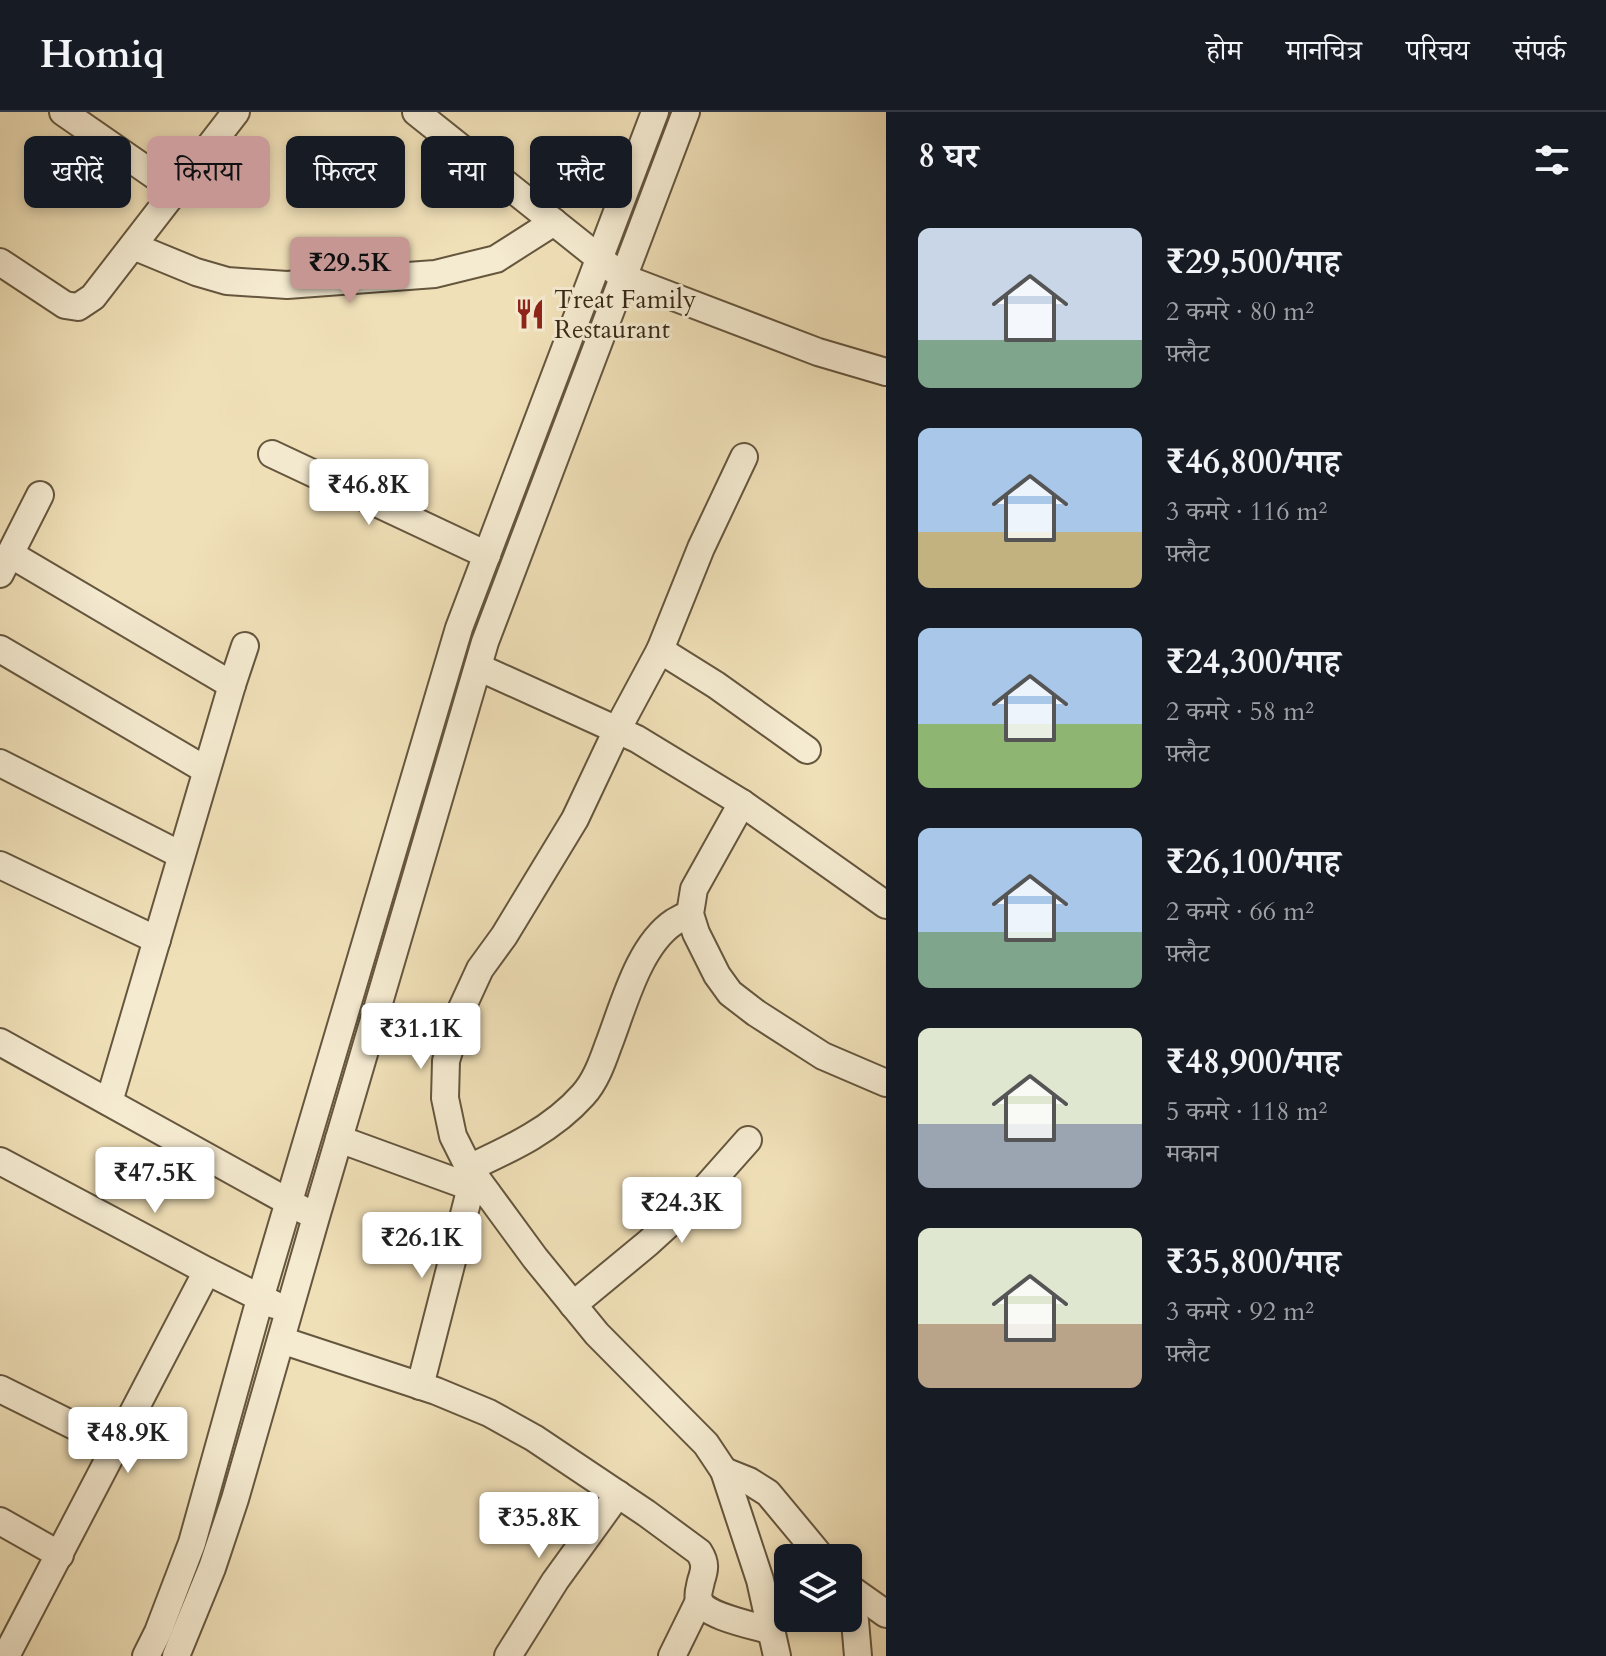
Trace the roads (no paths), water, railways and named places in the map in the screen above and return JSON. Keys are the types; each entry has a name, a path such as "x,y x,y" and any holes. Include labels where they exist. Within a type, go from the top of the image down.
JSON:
{"street":[{"path":"63,112 147,170"},
{"path":"218,136 236,112"},
{"path":"146,1656 192,1543 260,1299 459,628 655,112"},
{"path":"176,1656 212,1568 235,1499 485,642 686,112"},
{"path":"427,116 624,278 818,352 886,372"},
{"path":"0,262 65,305 78,307 93,297 163,208"},
{"path":"133,246 227,281 287,285 435,274 496,259 554,222"},
{"path":"272,454 487,555"},
{"path":"744,457 701,548 660,650 617,730 575,819 504,936 480,969 462,1008 446,1061 445,1098 453,1136 475,1183 597,1334 706,1444 724,1471 760,1580 774,1644"},
{"path":"40,495 5,564 232,685"},
{"path":"109,1102 245,646"},
{"path":"0,649 206,770"},
{"path":"660,650 716,685 807,750"},
{"path":"478,667 637,739 881,890"},
{"path":"0,763 181,855"},
{"path":"742,803 694,889 690,914 717,975 730,993 756,1013 823,1056 886,1083"},
{"path":"0,865 157,940"},
{"path":"420,1386 475,1183 516,1147 554,1122 584,1094 600,1069 642,961 673,922 690,914"},
{"path":"0,1042 316,1217"},
{"path":"339,1139 475,1183"},
{"path":"573,1305 693,1202 748,1140"},
{"path":"0,1161 260,1299 290,1311"},
{"path":"6,1656 207,1271"},
{"path":"281,1340 420,1386 489,1413 534,1438 699,1552 705,1569 698,1592 699,1601 672,1656"},
{"path":"0,1389 115,1446"},
{"path":"724,1471 768,1493 810,1544"},
{"path":"508,1656 555,1581 618,1494"},
{"path":"0,1521 60,1555"},
{"path":"862,1597 886,1614"},
{"path":"699,1601 706,1609 774,1644"},
{"path":"856,1632 858,1656"}],"place":[{"name":"Treat Family Restaurant","path":"530,314"}]}
